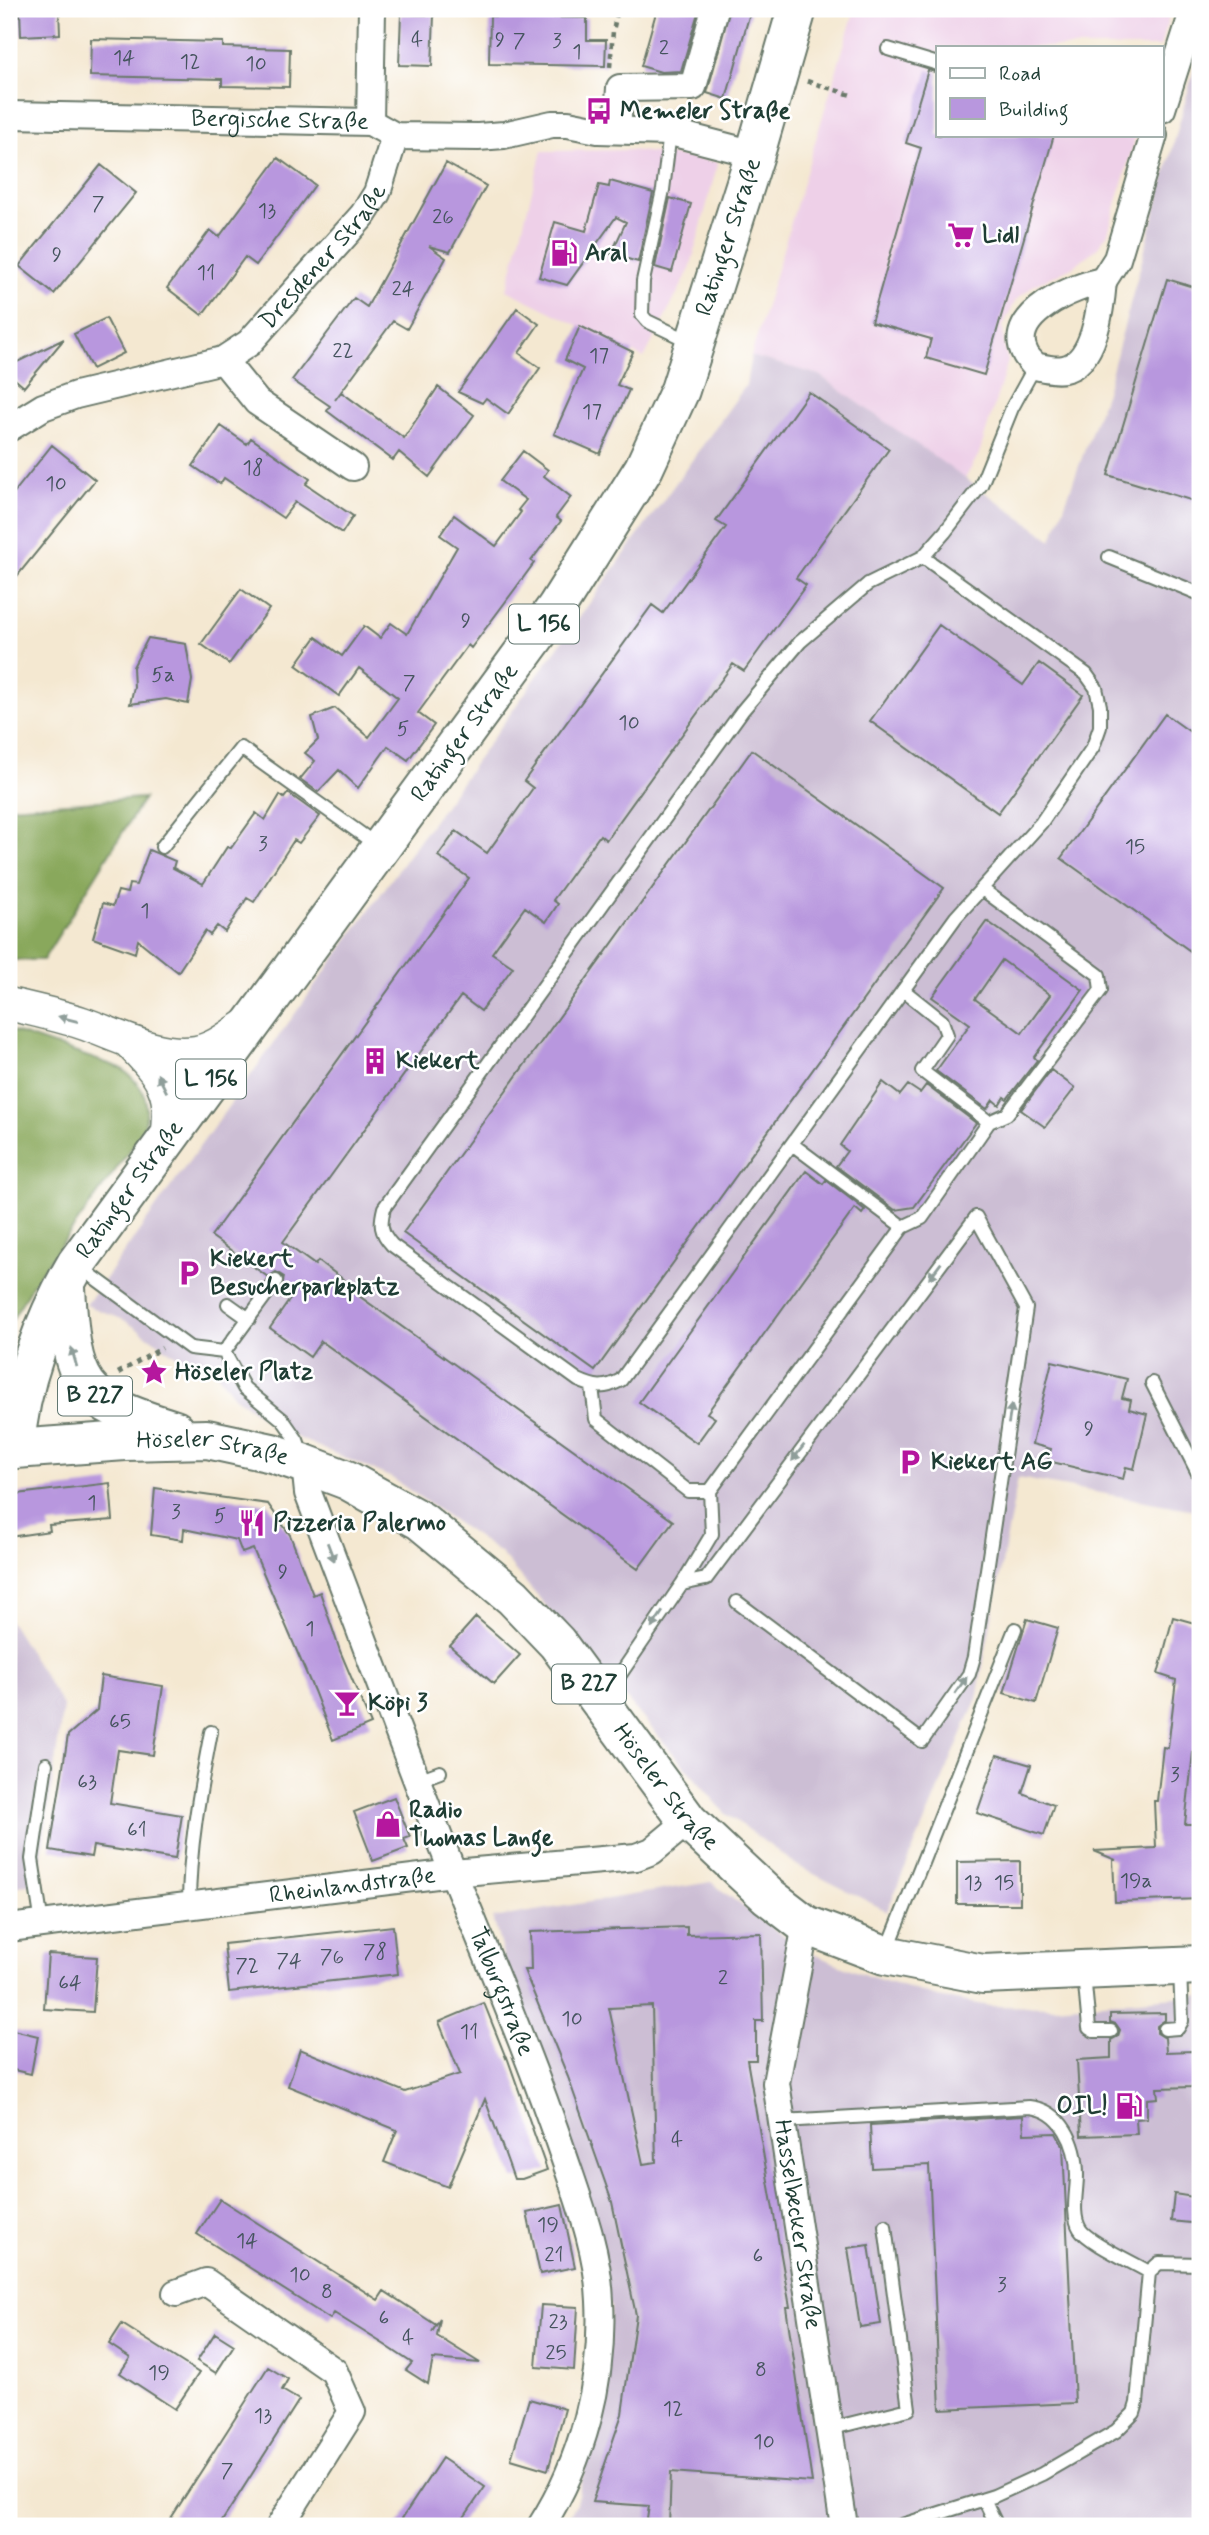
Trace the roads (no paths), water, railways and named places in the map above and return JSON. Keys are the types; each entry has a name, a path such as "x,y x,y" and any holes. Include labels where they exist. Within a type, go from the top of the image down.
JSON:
{"main road":[{"name":"Ratinger Straße","path":"12,1449 16,1422 35,1356 71,1273 167,1137 556,608 644,468 676,401 755,154 797,9"},
{"name":"Ratinger Straße","path":"71,1273 72,1350 80,1375 92,1393 109,1406 134,1417 207,1439"},
{"name":"Höseler Straße","path":"12,1449 125,1441 207,1439 260,1450 347,1480 421,1521 474,1562 513,1597 557,1643 688,1821 767,1895 806,1925 885,1955 983,1974 1190,1965"}],"street":[{"path":"370,122 372,9"},
{"path":"617,130 620,88 693,87 715,9"},
{"path":"1164,103 1194,9"},
{"name":"Bergische Straße","path":"9,115 370,122 395,136 504,135 552,124 670,132 755,154"},
{"name":"Dresdener Straße","path":"9,428 43,407 76,396 223,360 249,343 363,215 377,193 395,136"},
{"path":"1103,281 1073,288 1029,319 1022,339 1024,352 1035,366 1065,369 1078,361 1092,339 1098,323 1103,281 1117,260 1154,136"},
{"path":"223,360 257,402 353,467"},
{"path":"9,1004 79,1022 127,1040 174,1053 199,1052 210,1048 255,1020"},
{"path":"127,1040 163,1082 170,1105 167,1137"},
{"name":"Talburgstraße","path":"305,1464 308,1493 429,1776 453,1873 548,2109 585,2216 596,2261 600,2327 593,2397 582,2442 569,2476 541,2526"},
{"name":"Rheinlandstraße","path":"9,1928 453,1873 636,1857 652,1851 688,1821"},
{"name":"Hasselbecker Straße","path":"806,1925 776,2083 844,2526"},
{"path":"176,2293 206,2282 334,2371 352,2412 280,2526"}],"lane":[{"path":"888,49 936,63"},
{"path":"670,132 663,190 643,281 642,315 648,321 695,343"},
{"path":"923,557 1086,674 1096,688 1100,706 1100,727 1093,747 1041,823 956,917 621,1380 607,1388 592,1387 578,1380 392,1245 382,1234 380,1222 384,1208 742,710 771,675 800,642 868,584 923,557 966,507 981,485 1012,408 1035,366"},
{"path":"1109,557 1200,594"},
{"path":"162,847 241,748 381,848"},
{"path":"597,1695 617,1679 682,1584 712,1534 710,1492 903,1227 922,1218 989,1122 1007,1114 1101,990 1099,975 982,890"},
{"path":"904,990 942,1021 947,1035 922,1071 989,1122"},
{"path":"792,1144 903,1227"},
{"path":"682,1584 706,1579 976,1217 1026,1308 974,1657 969,1674 922,1741 737,1602"},
{"path":"71,1273 190,1348 224,1352"},
{"path":"224,1352 276,1281"},
{"path":"228,1304 248,1319"},
{"path":"224,1352 244,1388 278,1414 290,1430 297,1440 305,1464"},
{"path":"1153,1383 1200,1477"},
{"path":"592,1387 596,1419 688,1491 710,1492"},
{"path":"885,1955 1015,1629"},
{"path":"189,1906 193,1833 211,1732"},
{"path":"42,1924 32,1859 46,1764"},
{"path":"1165,2029 1178,2028 1182,2021 1190,1965"},
{"path":"1083,1970 1088,2028 1094,2031 1111,2031"},
{"path":"782,2121 1028,2107 1048,2111 1063,2125 1072,2147 1077,2173 1077,2220 1082,2232 1149,2272"},
{"path":"829,2429 909,2409 885,2227"},
{"path":"899,2526 984,2499 1042,2474 1116,2431 1133,2413 1139,2394 1149,2272 1153,2266 1168,2262 1200,2264"},
{"path":"984,2499 997,2526"}],"place":[{"name":"Memeler Straße","path":"599,111"},
{"name":"Lidl","path":"961,235"},
{"name":"Aral","path":"564,253"},
{"name":"Kiekert","path":"375,1061"},
{"name":"Kiekert Besucherparkplatz","path":"189,1273"},
{"name":"Höseler Platz","path":"154,1372"},
{"name":"Kiekert AG","path":"910,1462"},
{"name":"Pizzeria Palermo","path":"252,1523"},
{"name":"Köpi 3","path":"347,1703"},
{"name":"Radio Thomas Lange","path":"388,1824"},
{"name":"OIL!","path":"1129,2106"}]}
